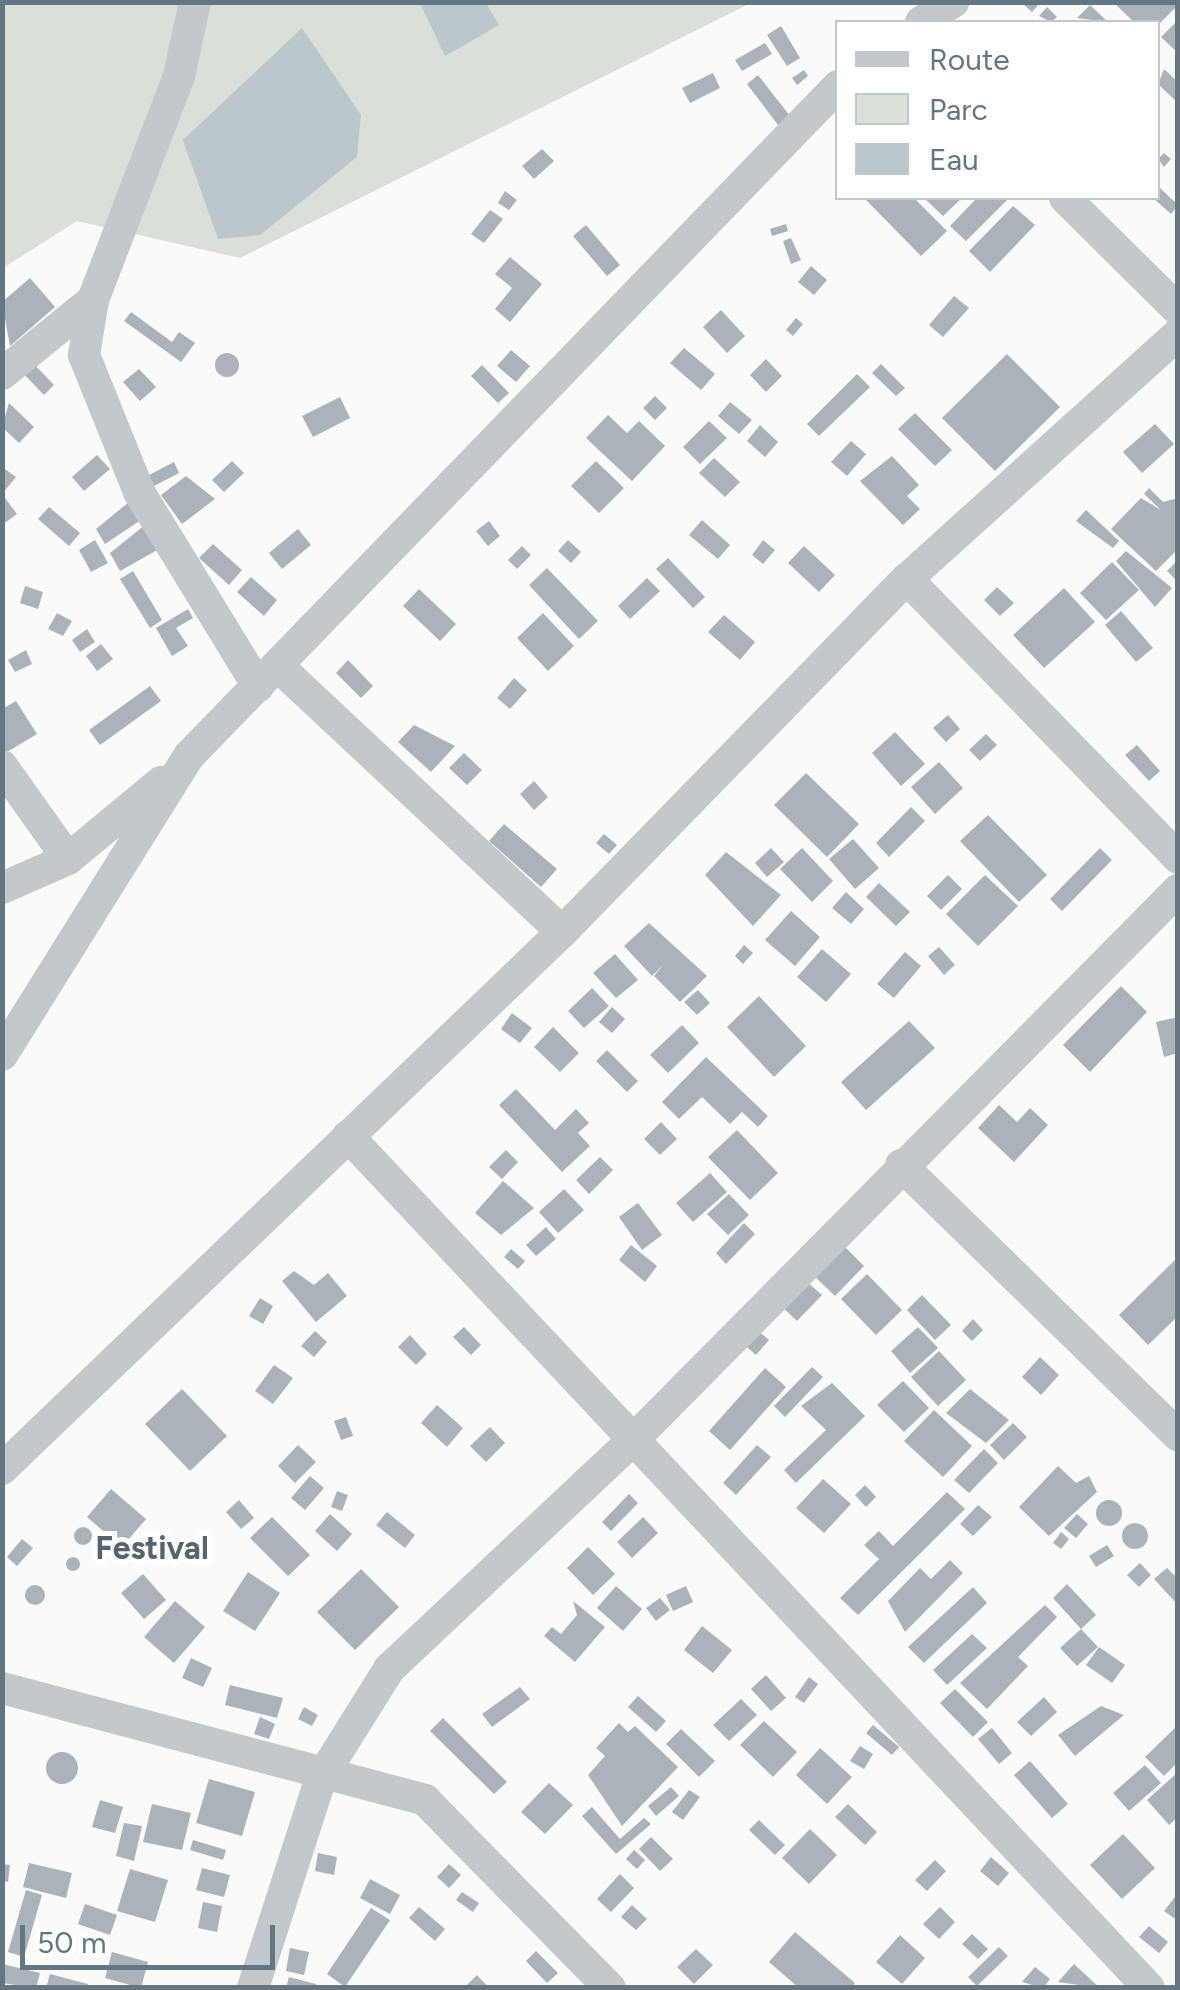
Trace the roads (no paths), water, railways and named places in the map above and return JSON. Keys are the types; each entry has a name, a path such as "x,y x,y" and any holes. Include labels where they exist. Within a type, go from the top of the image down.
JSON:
{"street":[{"path":"195,2 179,76 93,300 84,355 139,492 268,676 562,932"},
{"path":"924,20 954,2"},
{"path":"2,888 68,859 184,764 835,89"},
{"path":"1066,200 1178,310"},
{"path":"2,374 93,300"},
{"path":"2,1470 562,932 907,579 1178,334"},
{"path":"907,579 1178,858"},
{"path":"2,1055 184,764"},
{"path":"2,766 68,859"},
{"path":"253,1988 321,1778 389,1669 632,1440 1178,890"},
{"path":"348,1136 1150,1988"},
{"path":"901,1166 1174,1423"},
{"path":"2,1688 321,1778 425,1800 610,1988"}],"water":[{"path":"420,3 486,3 499,25 445,56"},
{"path":"302,28 361,115 357,157 260,235 218,239 183,140"}],"district":[{"name":"Festival","path":"152,1548"}]}
